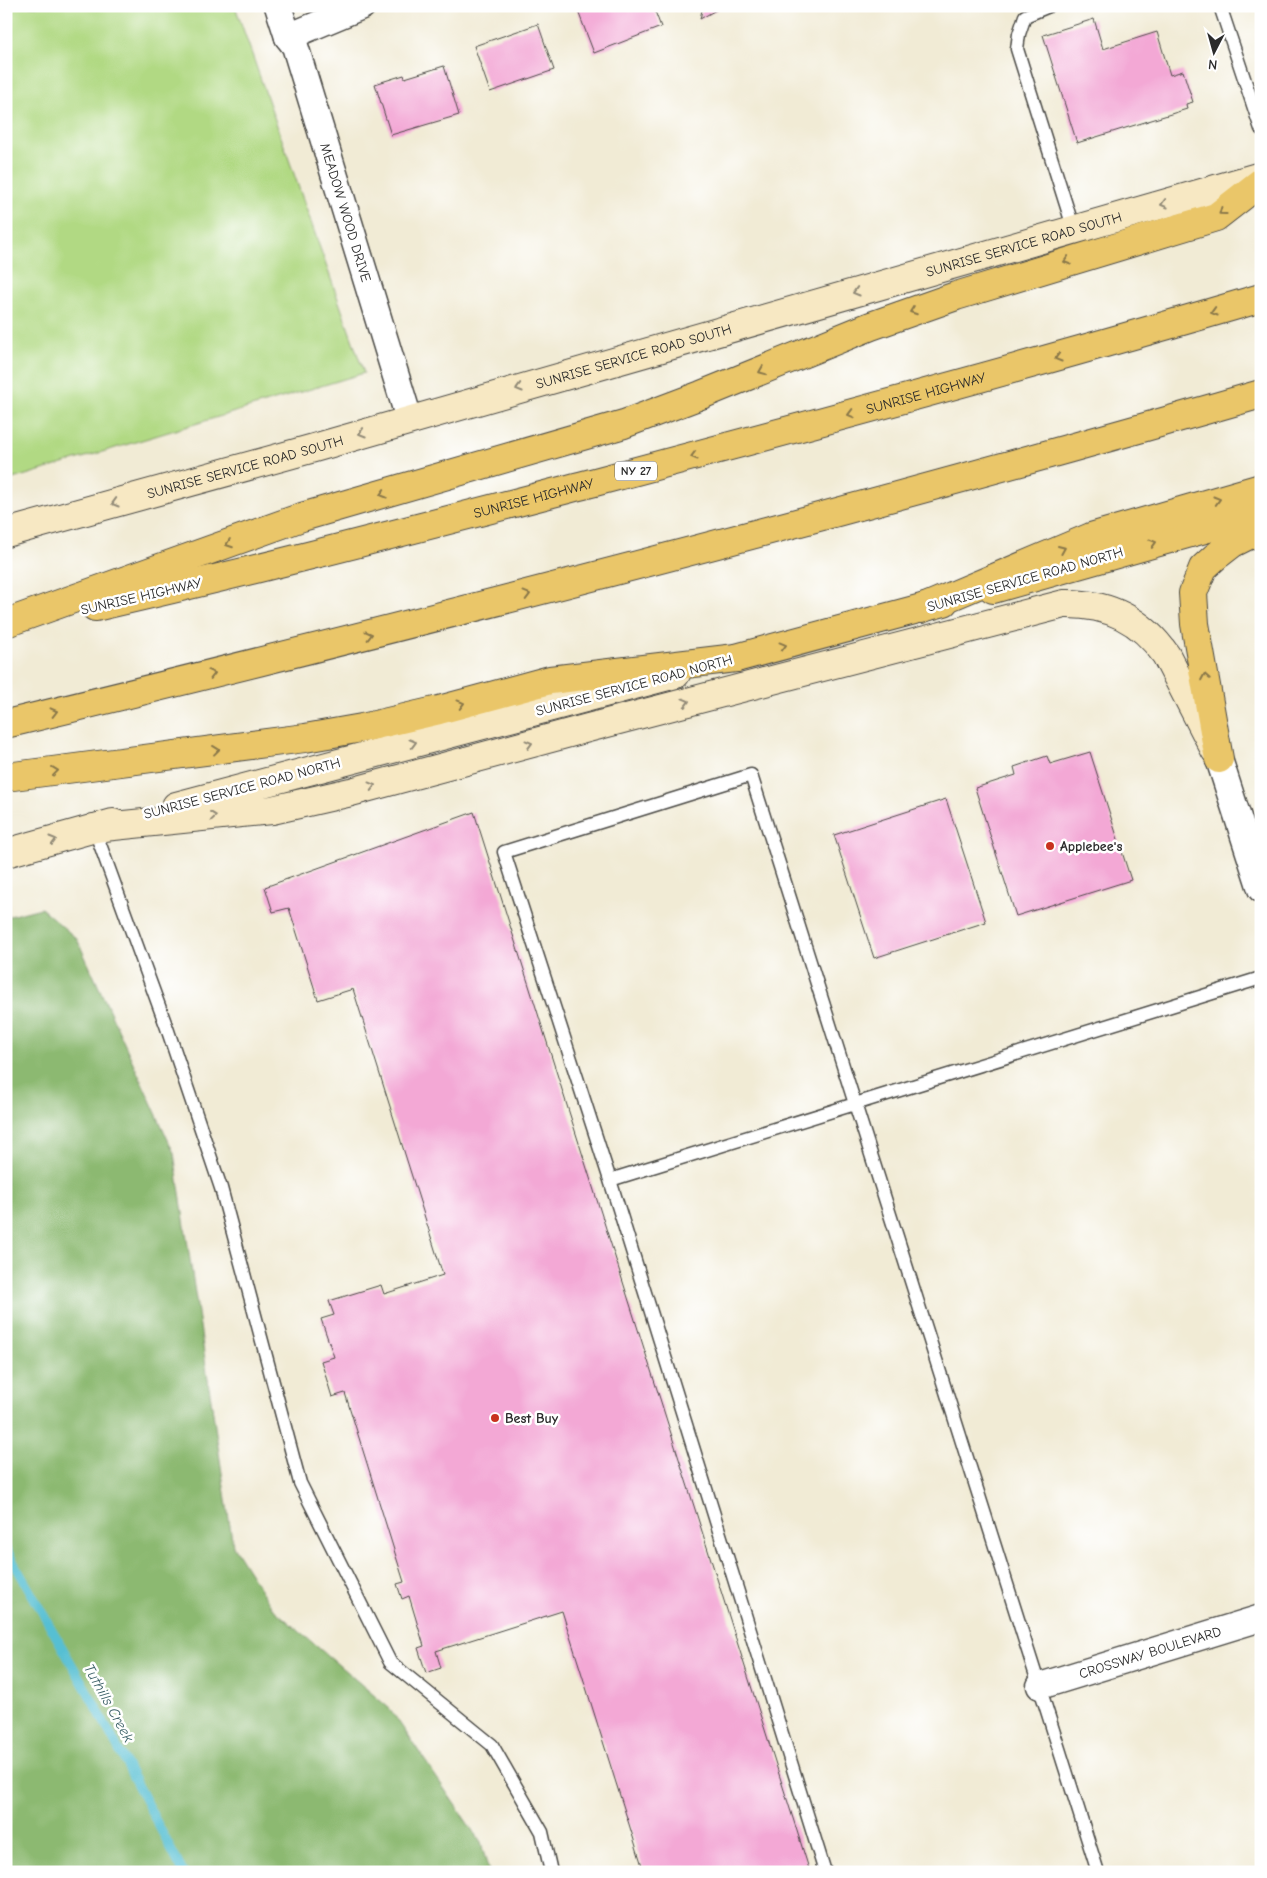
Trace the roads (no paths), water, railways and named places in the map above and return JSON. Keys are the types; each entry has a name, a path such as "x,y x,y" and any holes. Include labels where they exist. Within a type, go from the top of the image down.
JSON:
{"highway":[{"path":"6,623 302,518 624,424 871,326 956,296 1216,216 1261,182"},
{"name":"SUNRISE HIGHWAY","path":"6,628 189,586 693,456 1060,357 1261,298"},
{"path":"6,724 395,629 758,534 1031,460 1261,394"},
{"path":"921,609 1091,537 1261,488"},
{"name":"SUNRISE SERVICE ROAD NORTH","path":"736,658 921,609 1261,513"},
{"path":"1219,759 1195,624 1193,592 1203,568 1233,543 1261,529"},
{"path":"6,777 305,738 362,728 550,680 736,658"}],"main road":[{"name":"SUNRISE SERVICE ROAD SOUTH","path":"6,533 314,448 409,419 1261,176"},
{"path":"94,828 272,810 351,792 1064,604 1095,606 1112,611 1144,629 1166,655 1219,759"},
{"name":"SUNRISE SERVICE ROAD NORTH","path":"6,853 736,658"}],"street":[{"name":"MEADOW WOOD DRIVE","path":"278,6 288,38 296,46 409,419"},
{"path":"288,38 362,6"},
{"path":"1219,759 1261,889"},
{"name":"CROSSWAY BOULEVARD","path":"1040,1686 1261,1618"}],"lane":[{"path":"1049,6 1025,16 1016,49 1074,230"},
{"path":"1220,6 1261,129"},
{"path":"825,1872 610,1180 504,852 751,775 1098,1872"},
{"path":"94,828 167,1028 221,1188 300,1483 390,1662 492,1746 542,1832 551,1872"},
{"path":"610,1180 1261,978"}],"waterway":[{"name":"Tuthills Creek","path":"6,1549 94,1703 183,1872"}],"place":[{"name":"Applebee's","path":"1050,846"},
{"name":"Best Buy","path":"495,1418"}]}
